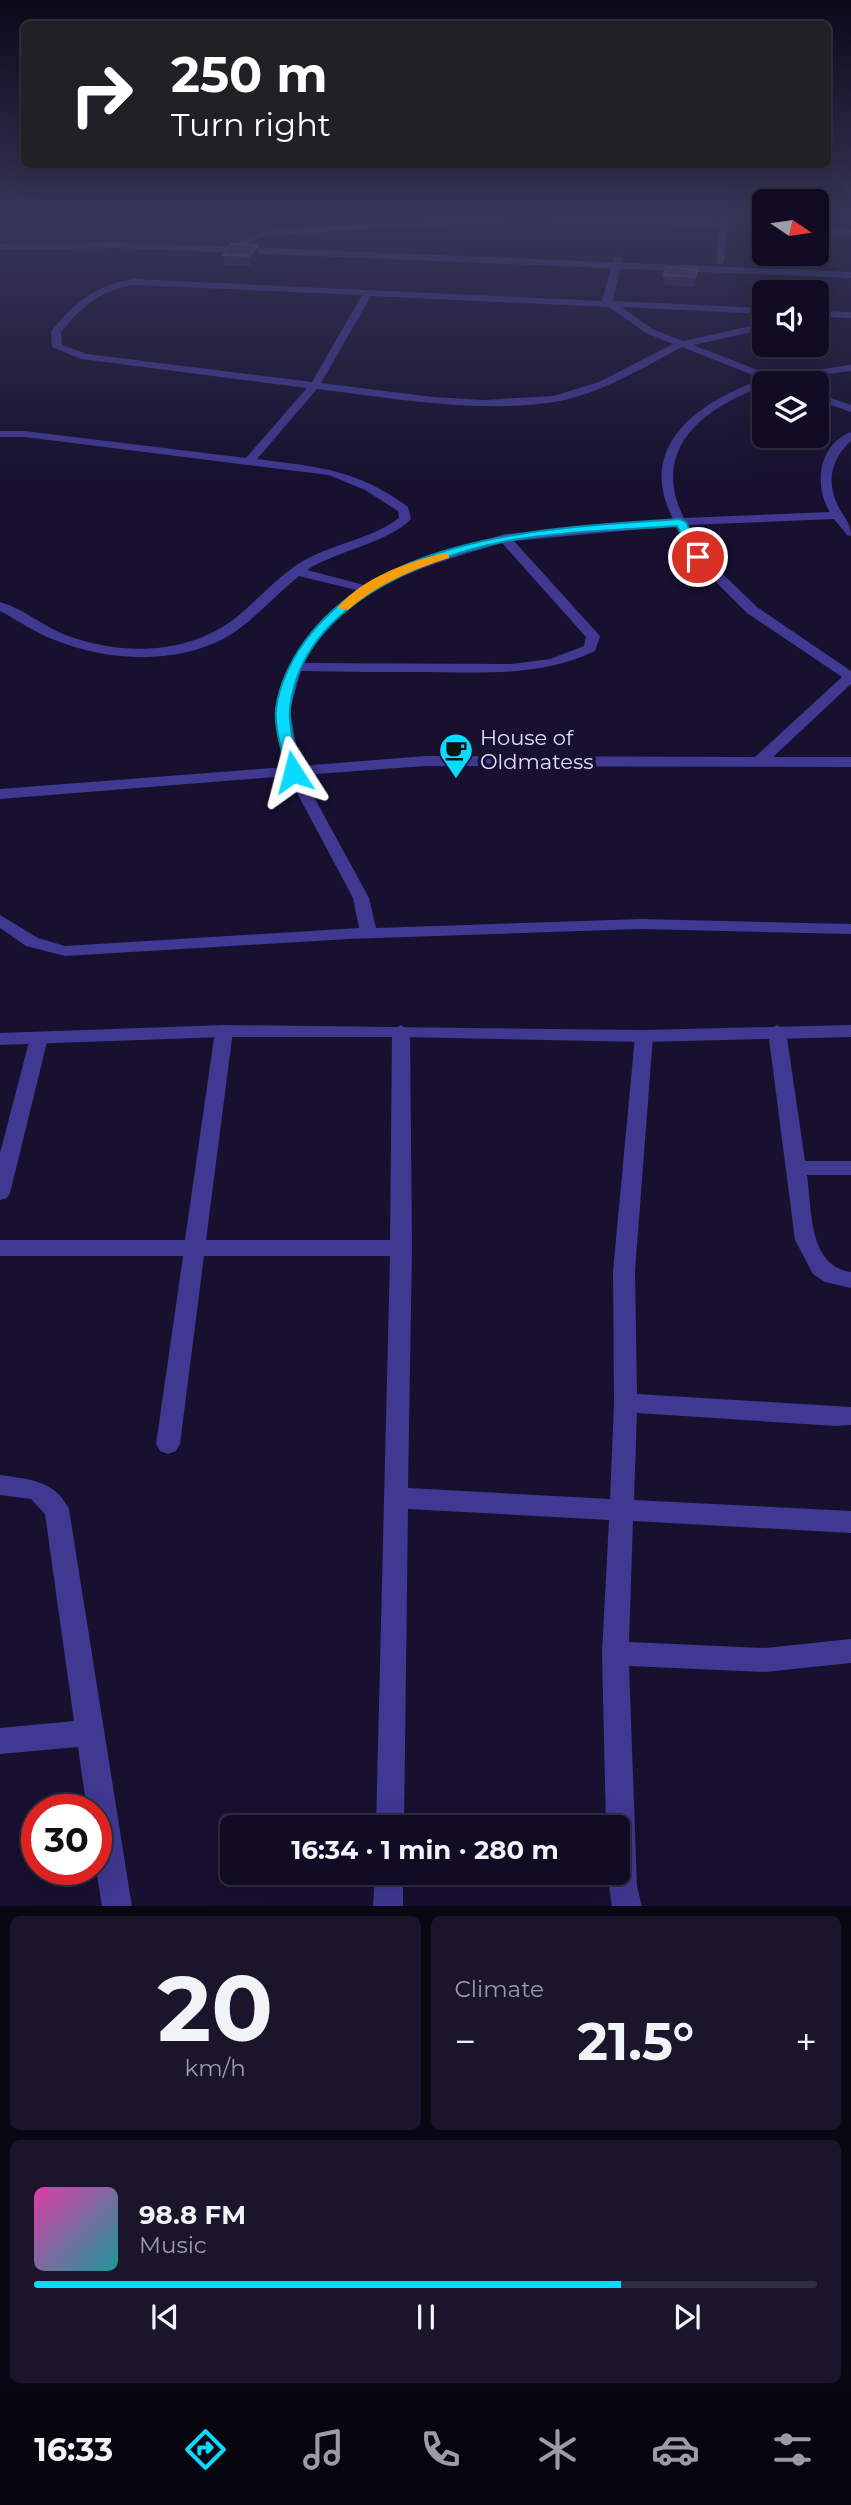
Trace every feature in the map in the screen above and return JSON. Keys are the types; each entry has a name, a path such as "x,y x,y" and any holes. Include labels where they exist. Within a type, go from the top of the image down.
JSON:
{"street":[{"path":"81,303 56,332 57,347 85,357 433,400 484,403 554,399 603,384 681,344 752,329"},
{"path":"249,462 315,385 362,303"},
{"path":"610,303 649,331 753,371"},
{"path":"641,303 752,309"},
{"path":"829,316 851,316"},
{"path":"820,371 851,368"},
{"path":"752,387 702,413 676,440 664,480 672,506 698,557 752,610 850,677 760,761"},
{"path":"829,401 851,409"},
{"path":"0,434 25,434 331,472 360,482 404,510 405,519 392,529 296,571 235,624 208,641 166,651 121,652 86,645 60,637 0,606"},
{"path":"851,435 829,457 824,484 835,515 851,532"},
{"path":"369,934 361,898 293,772 283,710 295,667 323,626 365,589 413,565 505,538 680,522 835,515"},
{"path":"295,667 505,668 550,663 574,657 590,648 593,636 505,538"},
{"path":"296,571 365,589"},
{"path":"0,794 425,761 851,762"},
{"path":"0,920 32,942 65,951 369,934 641,924 851,929"},
{"path":"168,1444 224,1031"},
{"path":"0,1039 224,1031 401,1031 644,1036 851,1031"},
{"path":"390,1815 401,1248 401,1031"},
{"path":"776,1031 806,1240 816,1266 836,1278 851,1279"},
{"path":"627,1906 622,1886 615,1653 626,1403 624,1271 644,1036"},
{"path":"0,1193 39,1038"},
{"path":"794,1168 851,1168"},
{"path":"0,1248 401,1248"},
{"path":"626,1403 851,1416"},
{"path":"0,1485 37,1490 57,1509 117,1906"},
{"path":"396,1498 851,1522"},
{"path":"615,1653 765,1660 851,1651"},
{"path":"0,1741 89,1732"},
{"path":"388,1906 389,1885"}],"slow traffic":[{"path":"343,608 365,589 413,565 445,556"}],"place":[{"name":"House of Oldmatess","path":"456,780"}],"route":[{"path":"293,772 283,710 297,661 323,626 365,589 413,565 505,538 593,528 680,522 698,557"}]}
